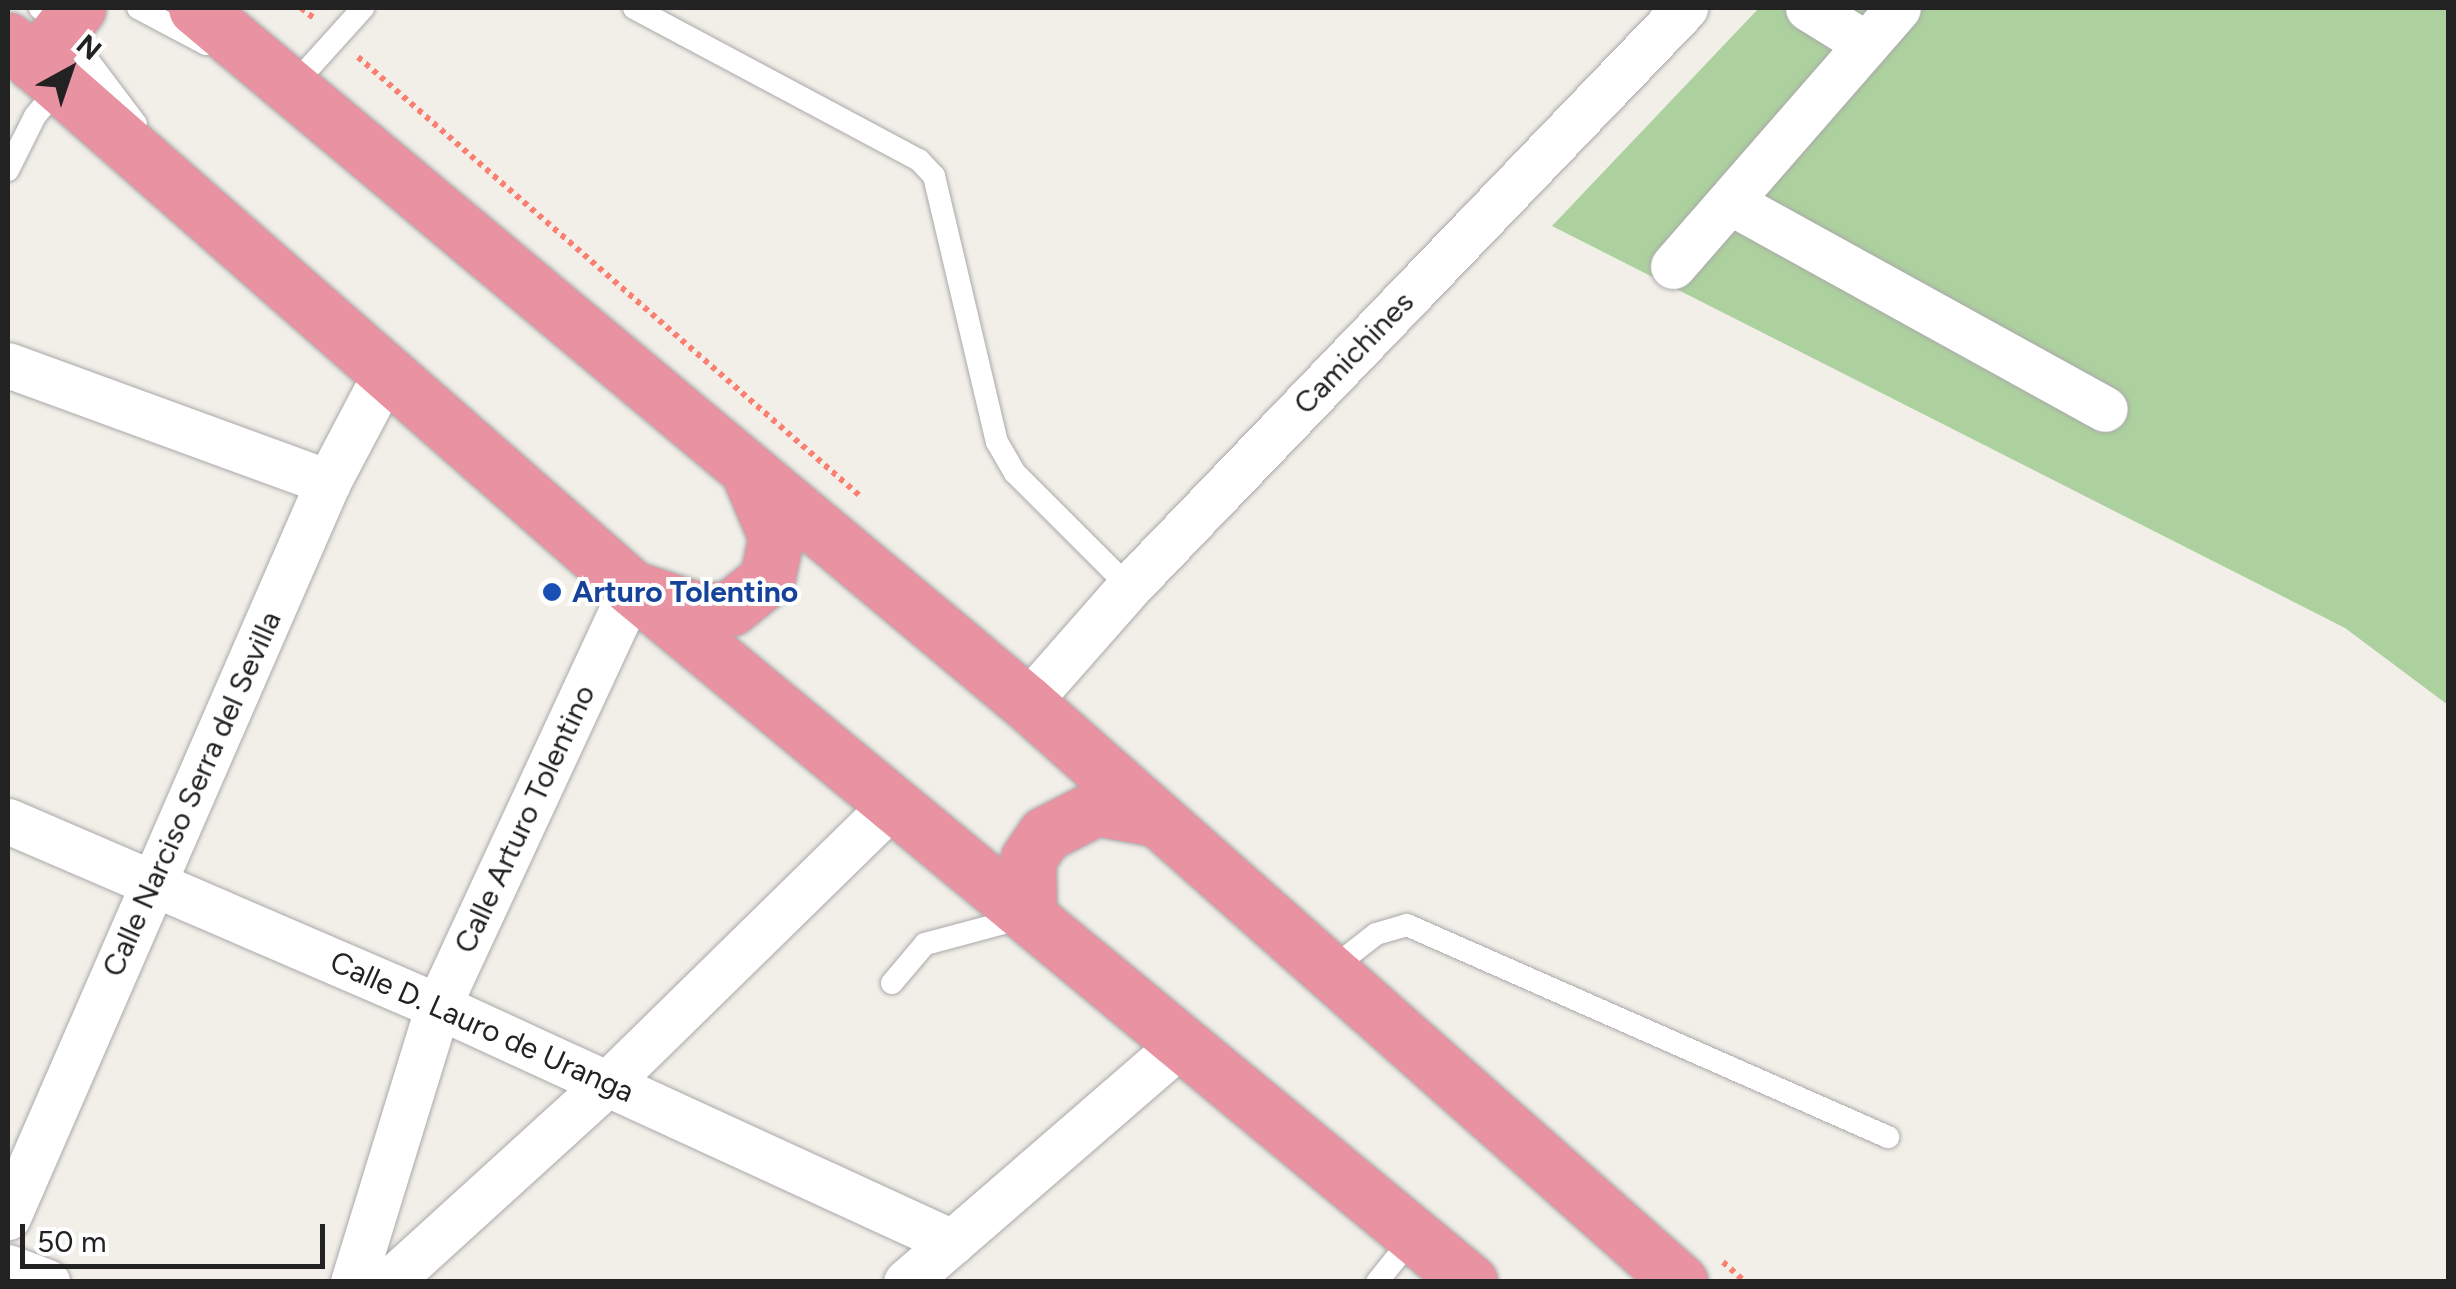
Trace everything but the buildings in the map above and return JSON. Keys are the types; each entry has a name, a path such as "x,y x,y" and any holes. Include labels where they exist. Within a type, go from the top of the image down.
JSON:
{"highway":[{"path":"196,8 1027,703 1680,1282"},
{"path":"47,38 202,211 385,374 891,806 1416,1233 1470,1282"},
{"path":"632,588 701,611 730,608 750,596 767,579 776,538 749,474"},
{"path":"1029,916 1028,859 1045,834 1096,808 1157,819"}],"street":[{"name":"Camichines","path":"1027,703 1129,587 1685,8"},
{"path":"1808,8 1866,44"},
{"path":"1673,266 1897,8"},
{"path":"1730,202 2106,409"},
{"path":"8,365 328,482"},
{"name":"Calle Narciso Serra del Sevilla","path":"8,1218 328,482 385,374"},
{"name":"Calle Arturo Tolentino","path":"353,1282 438,1006 632,588"},
{"path":"389,1282 608,1084 891,806"},
{"name":"Calle D. Lauro de Uranga","path":"8,821 438,1006 952,1242"},
{"path":"906,1282 1182,1044"},
{"path":"8,1267 47,1282"}],"lane":[{"path":"138,8 290,89 363,8"},
{"path":"634,8 919,160 934,176 997,442 1016,473 1129,587"},
{"path":"8,170 34,116 47,38"},
{"path":"892,982 925,944 1029,916"},
{"path":"1328,972 1376,934 1407,925 1888,1136"},
{"path":"1377,1282 1416,1233"}],"path":[{"path":"301,8 868,502"}],"green space":[{"path":"1759,8 2448,8 2448,705 2345,628 1552,226"}],"place":[{"name":"Arturo Tolentino","path":"552,592"}]}
